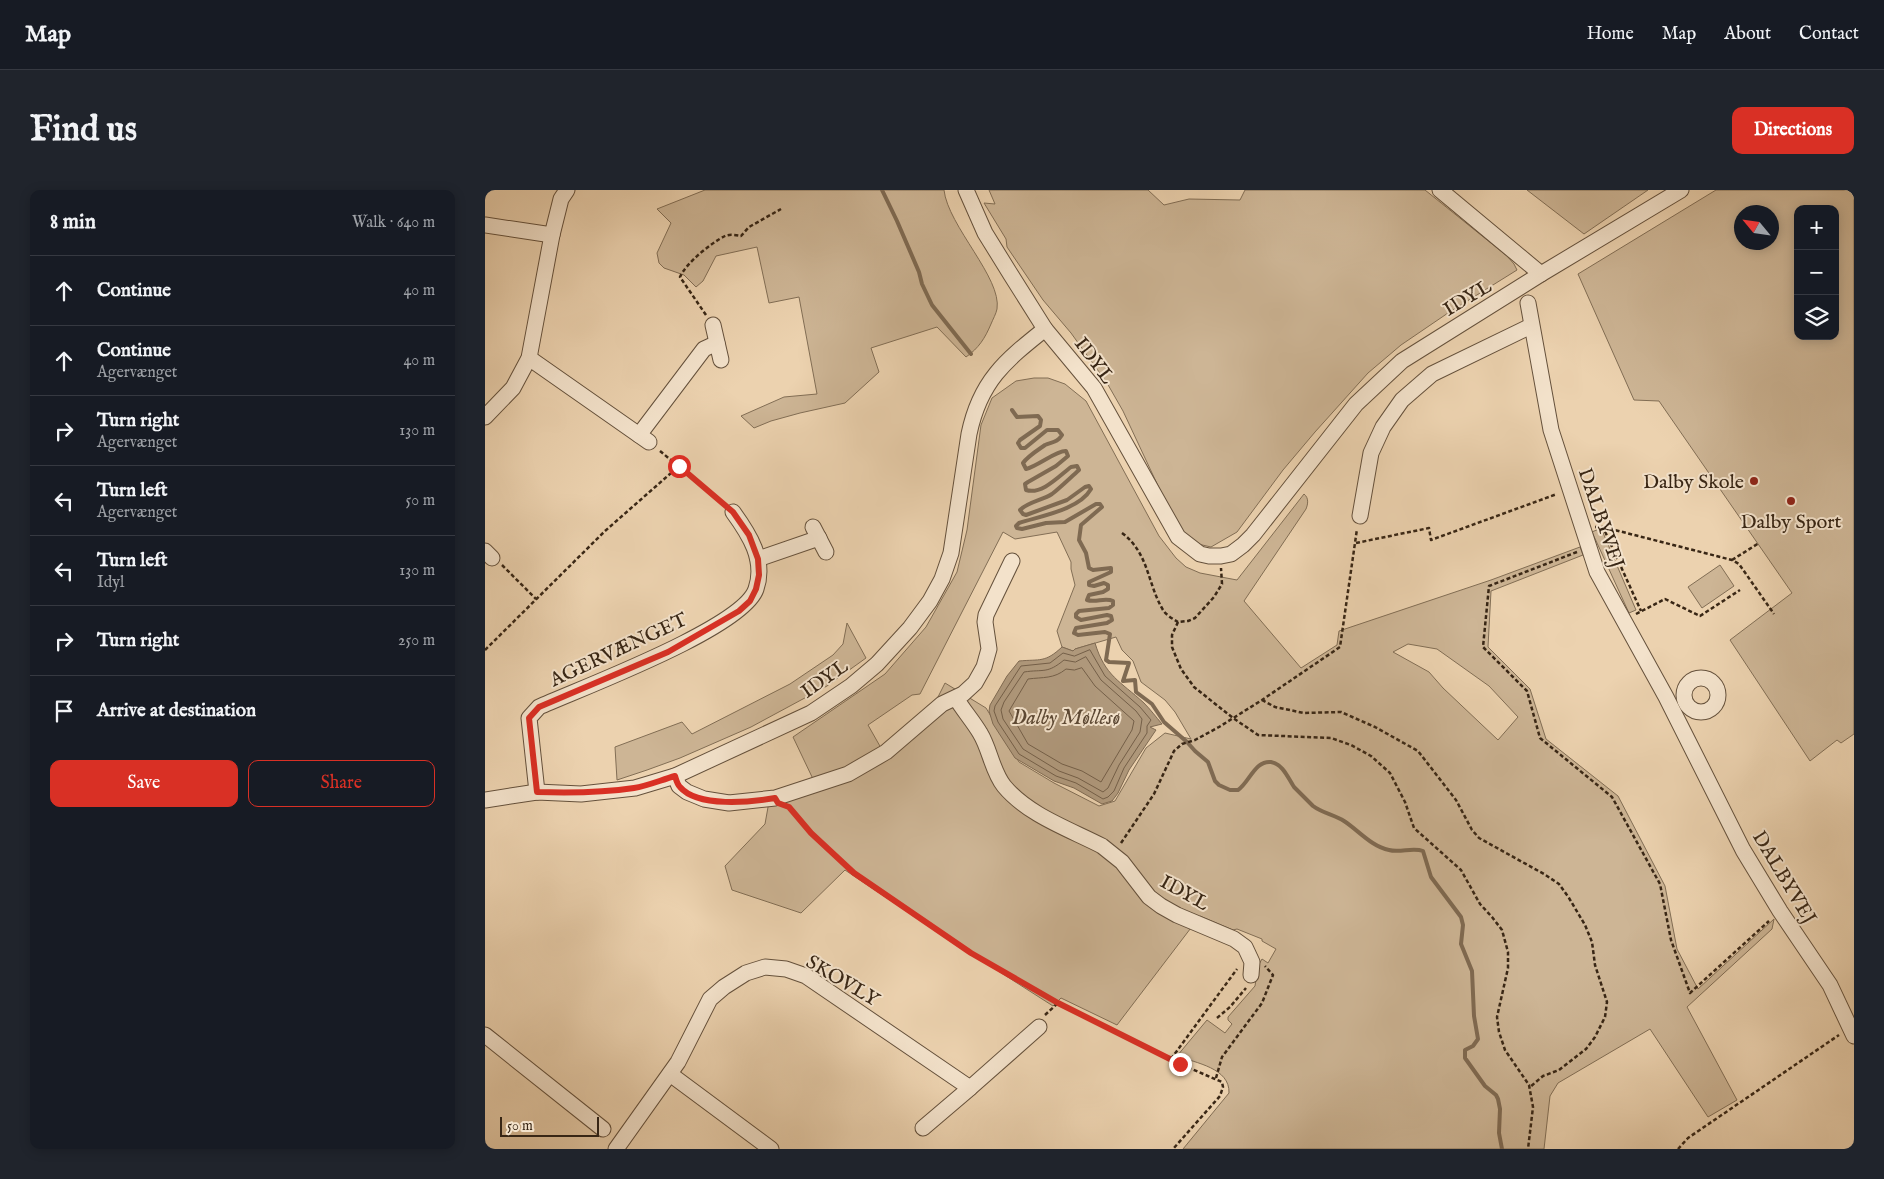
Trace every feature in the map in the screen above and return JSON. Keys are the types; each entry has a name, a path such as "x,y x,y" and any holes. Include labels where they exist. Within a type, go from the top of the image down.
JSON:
{"street":[{"path":"485,417 513,388 529,358 552,235 561,199 567,190"},
{"path":"966,190 985,233 1045,329"},
{"path":"1439,190 1541,274"},
{"name":"IDYL","path":"485,800 537,792 581,794 635,788 675,776 811,712 851,686 877,664 911,628 930,601 942,579 951,552 969,434 979,399 1000,369 1019,350 1045,329 1094,388 1178,537 1200,554 1221,556 1231,554 1253,535 1356,404 1402,361 1430,342 1681,190"},
{"path":"485,225 552,235"},
{"name":"DALBYVEJ","path":"1529,303 1531,326 1551,430 1597,572 1623,620 1679,706 1743,850 1780,911 1830,985 1851,1024"},
{"path":"713,324 721,360"},
{"path":"1360,516 1371,453 1383,427 1402,400 1432,374 1531,326"},
{"path":"529,358 644,439 704,349 717,343"},
{"name":"AGERVÆNGET","path":"537,792 529,718 539,707 668,652 739,611 750,601 756,589 759,575 758,559 749,535 733,512"},
{"path":"758,559 819,539"},
{"path":"675,776 679,786 687,792 704,799 729,803 775,798 848,774 887,752 941,704 963,694 975,684 984,667 989,649 985,622 986,615 1012,561"},
{"name":"IDYL","path":"956,698 964,712 980,732 1003,784 1013,795 1028,808 1102,846 1113,854 1134,877 1141,889 1155,902 1177,915 1234,939 1245,946 1248,953"},
{"path":"1248,953 1252,962 1251,975"},
{"name":"SKOVLY","path":"615,1149 671,1074 710,1000 724,987 746,972 765,967 786,970 806,976 970,1088"},
{"path":"923,1128 1039,1027"},
{"path":"485,1035 603,1129"},
{"path":"671,1074 771,1149"}],"path":[{"path":"713,324 680,277 683,270 703,251 727,235 741,236 749,227 781,209"},
{"path":"644,439 733,512"},
{"path":"485,650 605,531 679,466"},
{"path":"1355,543 1429,528 1431,540 1570,490"},
{"path":"1113,854 1154,794 1174,752 1182,744 1195,740 1233,718 1340,647 1360,516"},
{"path":"1603,527 1641,611"},
{"path":"1583,530 1603,527 1732,560 1739,564 1774,614"},
{"path":"1122,533 1133,541 1142,555 1163,611 1178,622 1195,618 1222,584 1221,556"},
{"path":"1732,560 1759,543"},
{"path":"1589,548 1489,586 1483,647 1527,691 1540,738 1611,797 1659,884 1671,940 1690,993 1780,911"},
{"path":"489,554 536,599"},
{"path":"1623,620 1665,599 1700,616 1740,590"},
{"path":"1178,622 1172,635 1171,646 1181,669 1194,687 1233,718 1258,735 1331,738 1351,745 1371,756 1390,773 1405,802 1414,828 1461,870 1480,904 1502,930 1508,952 1508,968 1497,1017 1499,1032 1505,1050 1529,1085 1533,1107 1528,1149"},
{"path":"1262,700 1275,708 1304,713 1341,712 1418,751 1456,800 1472,830 1479,838 1545,874 1559,884 1569,898 1585,925 1592,942 1595,965 1607,1002 1607,1010 1595,1037 1586,1049 1559,1070 1543,1076 1530,1088 1529,1085"},
{"path":"775,798 778,803 789,807 811,833 854,873 971,953 1058,1003 1221,1082 1223,1087 1220,1096 1173,1149"},
{"path":"1171,1059 1248,953 1268,968 1273,976 1263,1003 1222,1057 1216,1078"},
{"path":"1217,1018 1230,1007 1248,985 1251,975"},
{"path":"1039,1027 1039,1021 1058,1003"},
{"path":"1678,1149 1695,1132 1851,1024"}],"shaded area":[{"path":"705,190 944,190 955,219 991,282 996,296 997,311 981,342 966,357 937,327 871,348 879,372 845,403 800,413 754,428 741,416 784,397 817,394 799,297 769,303 757,247 716,256 703,281 696,287 684,275 664,268 659,263 657,253 671,223 657,209"},
{"path":"989,190 1148,190 1164,205 1189,199 1240,200 1245,190 1425,190 1507,256 1517,270 1401,345 1368,373 1283,470 1237,532 1211,547 1198,544 1188,537 1174,520 1123,411 1107,383 1071,333 1043,300 1007,247 1006,239 984,203 995,204"},
{"path":"1527,190 1648,190 1584,234"},
{"name":"Dalby Sport","path":"1716,190 1854,190 1854,734 1841,743 1837,740 1810,761 1730,640 1792,593 1659,401 1634,400 1578,274"},
{"path":"1048,378 1065,384 1086,401 1159,536 1176,558 1186,567 1200,573 1237,580 1304,494 1307,497 1306,509 1244,601 1301,668 1337,645 1339,631 1491,580 1580,547 1583,555 1491,591 1488,647 1530,689 1546,739 1618,796 1665,886 1677,949 1698,989 1774,919 1772,929 1687,1007 1737,1100 1708,1117 1650,1029 1558,1083 1550,1096 1544,1149 1183,1149 1229,1093 1228,1085 1218,1072 1202,1064 1177,1056 1207,1020 1225,1033 1232,1024 1228,1017 1255,986 1258,966 1262,959 1268,963 1276,949 1262,941 1262,939 1237,929 1233,930 1200,916 1117,1025 1061,998 1053,1006 845,870 801,913 732,890 725,866 765,824 770,796 813,779 793,737 885,674 926,627 957,572 967,530 981,425 992,398 1016,381","holes":["1003,532 1015,539 1057,532 1071,562 1075,585 1057,631 1062,647 1073,651 1116,637 1122,650 1133,661 1141,682 1165,700 1175,712 1191,739 1165,733 1146,748 1115,801 1099,806 1054,783 1019,762 986,708 945,683 935,703 881,748 868,725 912,695 920,694","1408,644 1437,649 1489,686 1518,717 1498,740 1443,688 1429,672 1393,652"]},
{"path":"1601,528 1636,610 1629,613 1592,532"},
{"path":"1720,565 1734,586 1702,608 1688,587"},
{"path":"847,623 866,658 827,686 751,727 680,758 617,780 615,747 682,722 692,734 790,684 833,655 843,644"}],"water":[{"name":"Dalby Møllesø","path":"1095,643 1103,663 1109,671 1144,703 1162,724 1150,727 1156,730 1129,770 1118,793 1112,801 1102,804 1074,788 1054,781 1015,758 993,724 989,711 990,705 1007,676 1019,661 1046,658 1062,647 1073,651"}],"waterway":[{"path":"882,190 932,305 971,354"},
{"path":"1012,410 1017,417 1038,416 1041,420 1040,426 1020,440 1018,443 1021,448 1025,448 1047,430 1058,430 1062,435 1057,440 1033,453 1023,463 1026,469 1062,451 1066,451 1068,456 1056,466 1025,484 1026,490 1032,491 1044,487 1056,480 1071,467 1077,466 1079,470 1052,494 1023,507 1020,510 1023,514 1026,515 1067,500 1085,487 1089,486 1091,489 1078,502 1048,515 1019,523 1016,526 1017,528 1022,529 1046,523 1065,522 1096,504 1100,504 1102,507 1081,525 1079,540 1086,553 1089,568 1093,570 1111,568 1111,572 1089,582 1089,585 1094,586 1104,583 1108,585 1108,589 1089,595 1087,600 1110,600 1113,601 1113,605 1109,608 1079,611 1076,617 1081,620 1107,615 1111,616 1112,620 1107,623 1076,628 1074,633 1078,635 1105,632 1110,634 1106,660 1109,662 1129,663 1123,681 1135,680 1136,692 1152,704 1164,722 1208,762 1215,781 1219,785 1230,790 1238,790 1256,768 1265,762 1275,763 1282,768 1294,787 1313,806 1344,821 1365,838 1393,851 1423,851 1431,877 1461,917 1463,925 1461,944 1472,971 1474,1016 1478,1039 1473,1046 1465,1050 1465,1058 1485,1086 1498,1099 1500,1109 1499,1133 1502,1149"}],"place":[{"name":"Dalby Skole","path":"1754,481"},
{"name":"Dalby Sport","path":"1791,501"}],"route":[{"path":"679,466 733,512 749,535 758,559 759,575 756,589 750,601 739,611 668,652 539,707 529,718 537,792 581,794 635,788 675,776 679,786 687,792 704,799 729,803 756,802 775,798 778,803 789,807 811,833 854,873 971,953 1044,996 1180,1064"}]}
